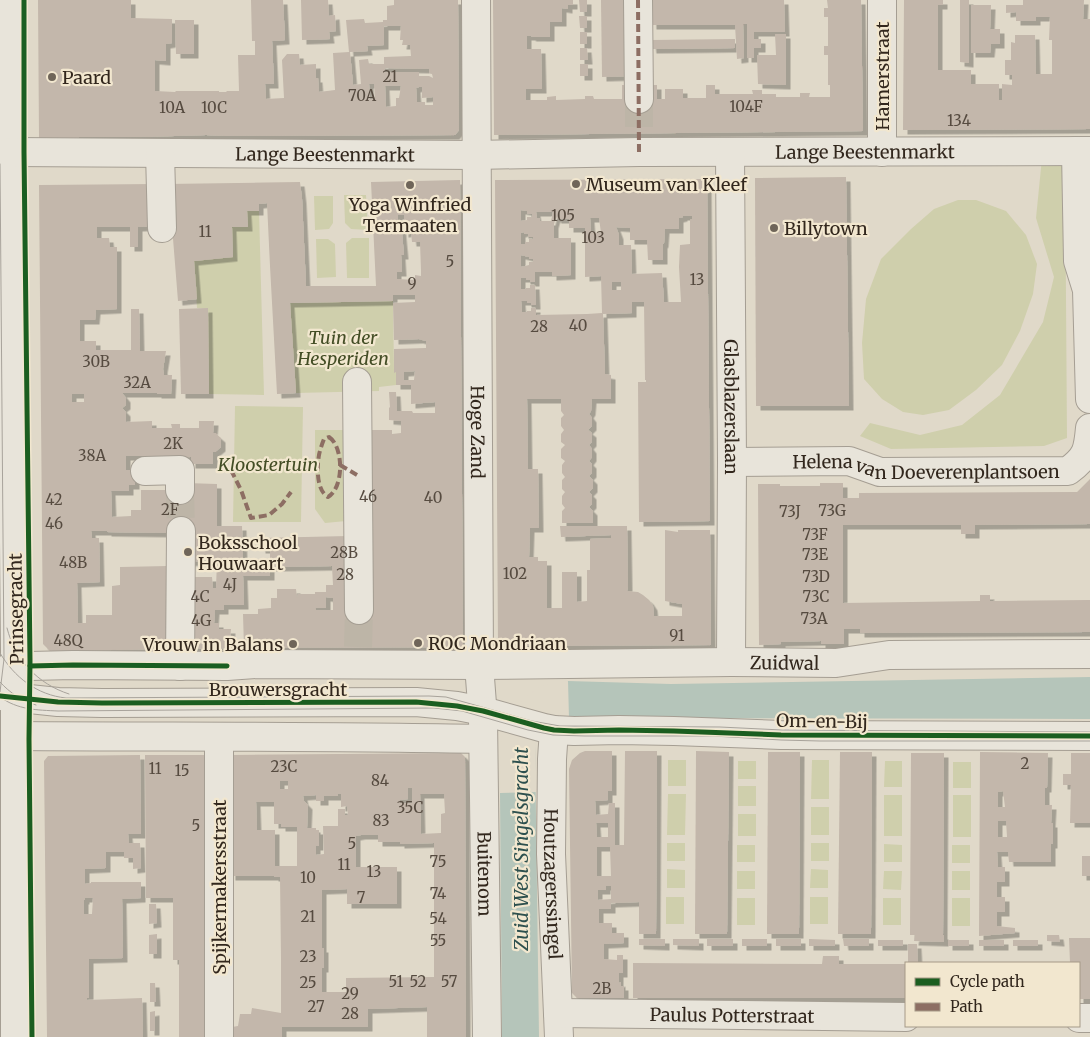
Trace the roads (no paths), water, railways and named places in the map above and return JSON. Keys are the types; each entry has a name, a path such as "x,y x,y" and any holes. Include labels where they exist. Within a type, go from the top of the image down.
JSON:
{"street":[{"name":"Prinsegracht","path":"9,0 17,152 7,669 7,697 15,736 15,1037"},
{"name":"Hoge Zand","path":"476,0 475,155 479,665 495,715"},
{"path":"638,0 639,99"},
{"name":"Hamerstraat","path":"882,0 882,152"},
{"name":"Lange Beestenmarkt","path":"17,152 475,155 639,142 730,152 1083,151"},
{"path":"1083,151 1078,261 1087,290 1090,399"},
{"name":"Glasblazerslaan","path":"730,152 732,662"},
{"path":"160,153 162,228"},
{"path":"357,382 360,610"},
{"name":"Helena van Doeverenplantsoen","path":"732,462 849,461 880,472 1068,471 1080,462 1088,446 1090,428"},
{"path":"145,471 180,470 180,490"},
{"path":"180,531 180,666"},
{"name":"Zuidwal","path":"479,665 732,662 836,663 889,655 1090,654"},
{"name":"Brouwersgracht","path":"7,669 73,665 227,666 358,656 479,665"},
{"name":"Brouwersgracht","path":"227,666 255,680 286,703"},
{"name":"Brouwersgracht","path":"7,697 58,702 102,703 416,702 457,706 549,729"},
{"name":"Buitenom","path":"487,1037 483,739 495,715"},
{"name":"Om-en-Bij","path":"549,729 574,732 619,730 781,735 1090,736"},
{"name":"Houtzagerssingel","path":"549,729 552,759 552,854 558,1025"},
{"path":"15,736 483,739"},
{"name":"Spijkermakersstraat","path":"219,737 220,1037"},
{"name":"Paulus Potterstraat","path":"558,1025 905,1016"}],"water":[{"name":"Zuid West Singelsgracht","path":"1090,677 1090,719 569,718 550,722 535,743 539,1037 502,1037 500,793 568,681 671,684"}],"tunnel":[{"path":"639,99 639,133"},
{"path":"180,490 181,531"},
{"path":"358,647 359,610"}],"tram line":[{"path":"0,164 4,659 0,692"},
{"path":"7,628 16,650 29,669 47,684 69,694"},
{"path":"0,653 12,670 27,683 45,693 66,698 429,696 446,697 532,721 560,726 1090,732"},
{"path":"0,682 16,696 36,705"},
{"path":"0,697 21,707 58,711 434,708 462,711 528,730 553,735 713,736 820,741 1090,741"}],"place":[{"name":"Paard","path":"52,77"},
{"name":"Museum van Kleef","path":"576,184"},
{"name":"Yoga Winfried Termaaten","path":"410,185"},
{"name":"Billytown","path":"774,228"},
{"name":"Boksschool Houwaart","path":"188,552"},
{"name":"ROC Mondriaan","path":"418,643"},
{"name":"Vrouw in Balans","path":"293,644"}],"park label":[{"name":"Tuin der Hesperiden","path":"343,347"},
{"name":"Kloostertuin","path":"268,464"}]}
